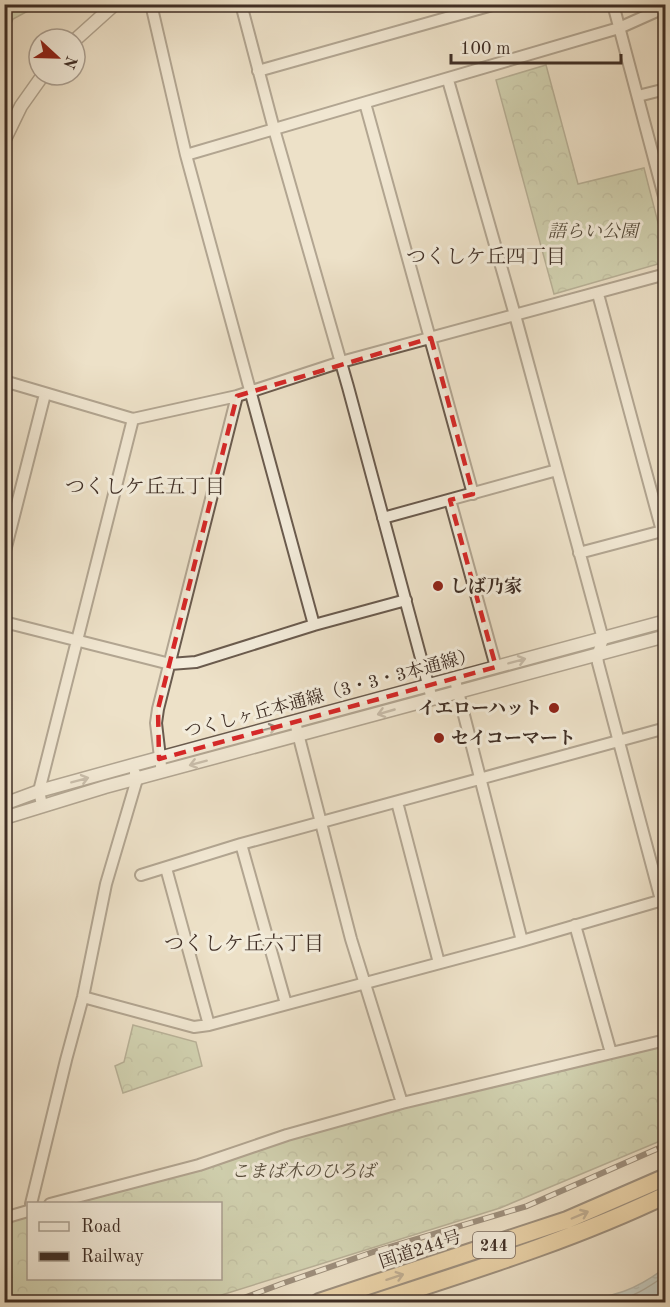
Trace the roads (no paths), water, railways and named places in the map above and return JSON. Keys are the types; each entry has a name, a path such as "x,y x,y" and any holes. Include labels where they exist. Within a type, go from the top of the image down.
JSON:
{"highway":[{"name":"国道244号","path":"319,1302 567,1220 666,1177"},
{"name":"国道244号","path":"376,1302 562,1241 666,1195"}],"street":[{"path":"87,29 115,4"},
{"path":"151,4 186,155 314,625"},
{"path":"241,4 432,699"},
{"path":"258,71 496,4"},
{"path":"613,4 666,204"},
{"path":"186,155 619,28 666,7"},
{"path":"83,997 194,1028 522,941 663,900 597,656 603,639 448,80"},
{"path":"4,141 21,106 34,87"},
{"path":"638,96 666,89"},
{"path":"365,103 472,494"},
{"path":"4,381 133,419 237,396 341,362 666,274"},
{"path":"579,553 664,530 598,294"},
{"path":"4,555 45,394"},
{"path":"162,772 156,723 237,396"},
{"path":"42,805 39,791 133,419"},
{"path":"383,518 557,470"},
{"path":"450,500 496,667"},
{"path":"4,622 170,664 196,662 314,625 406,600"},
{"name":"つくしヶ丘本通線（3・3・3本通線）","path":"4,804 39,791 133,765 666,621"},
{"name":"つくしヶ丘本通線（3・3・3本通線）","path":"4,818 42,805 162,772 666,636"},
{"path":"454,678 522,941"},
{"path":"295,722 363,982 402,1103"},
{"path":"141,875 241,844 666,728"},
{"path":"31,1202 83,997 106,884 137,779 133,765"},
{"path":"397,802 439,963"},
{"path":"241,844 286,1004"},
{"path":"166,868 209,1025"},
{"path":"575,925 611,1053"},
{"path":"54,1202 199,1165 280,1137 402,1103 666,1040"},
{"path":"4,1218 27,1211"}],"water":[{"path":"665,1268 665,1302 579,1302 625,1291"}],"railway":[{"path":"233,1302 376,1251 527,1206 666,1145"}],"place":[{"name":"しば乃家","path":"438,586"},
{"name":"イエローハット","path":"554,708"},
{"name":"セイコーマート","path":"439,738"}],"district":[{"name":"つくしケ丘四丁目","path":"486,256"},
{"name":"つくしケ丘五丁目","path":"145,486"},
{"name":"つくしケ丘六丁目","path":"244,943"}],"park label":[{"name":"語らい公園","path":"593,231"},
{"name":"こまば木のひろば","path":"303,1171"}]}
